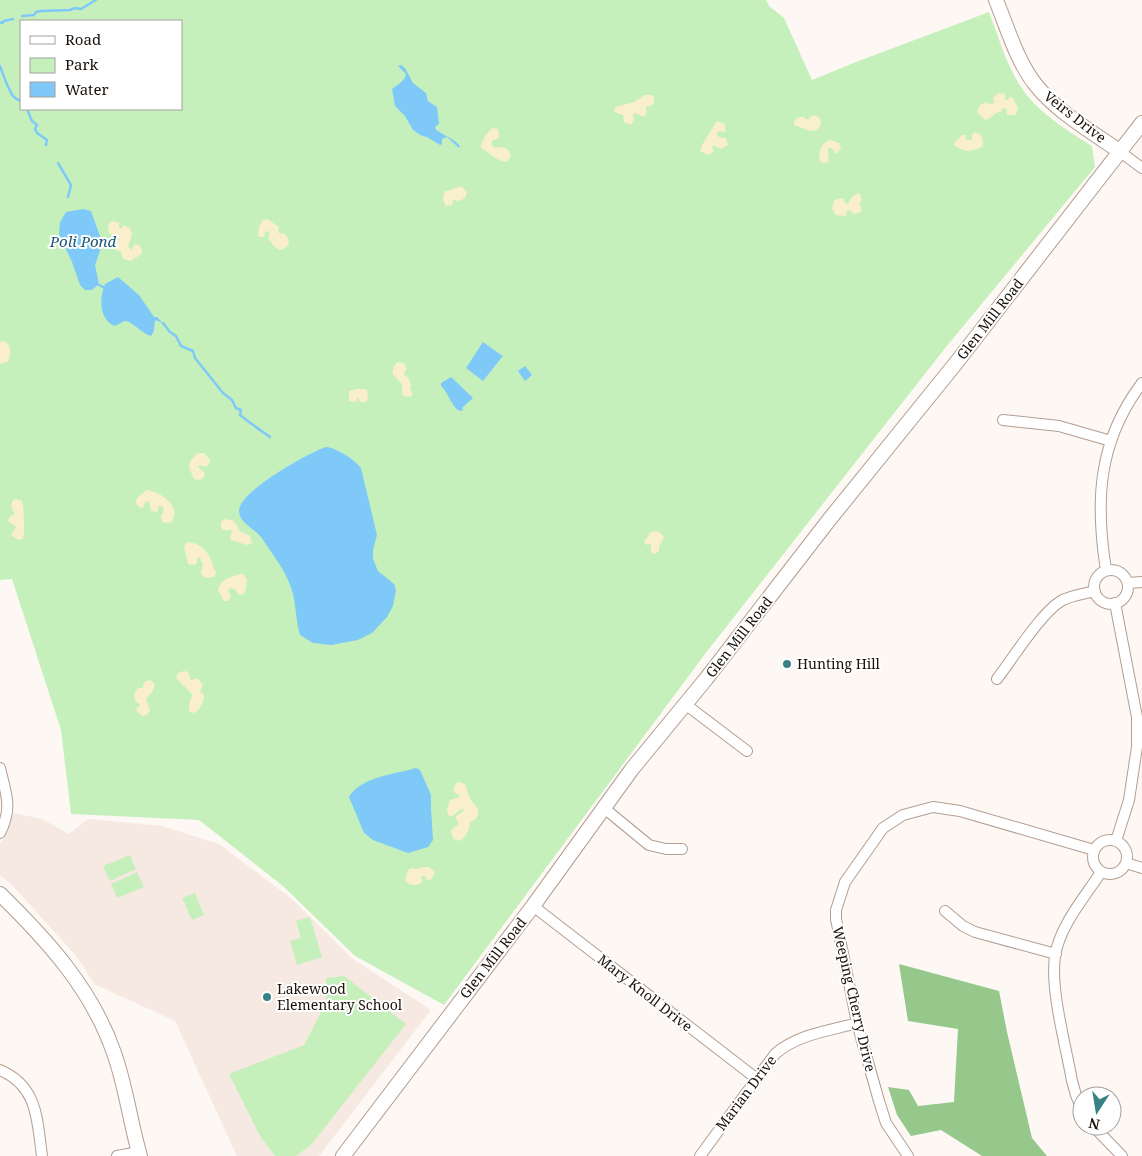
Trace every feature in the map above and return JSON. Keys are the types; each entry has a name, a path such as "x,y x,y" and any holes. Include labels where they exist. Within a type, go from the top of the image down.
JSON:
{"main road":[{"name":"Veirs Drive","path":"996,0 1024,68 1034,83 1064,112 1119,151"},
{"name":"Glen Mill Road","path":"344,1156 533,906 632,770 956,363 1142,123"},
{"path":"0,894 37,930 70,970 100,1020 114,1053 139,1154"}],"street":[{"path":"1119,151 1142,168"},
{"path":"1106,570 1099,514 1102,478 1111,440 1128,405 1142,383"},
{"path":"1003,420 1059,426 1111,440"},
{"path":"1106,570 1117,570 1126,578 1128,583 1127,593 1124,598 1115,603 1105,602 1097,596 1095,591 1095,581 1106,570"},
{"path":"1128,583 1142,582"},
{"path":"997,679 1047,612 1061,601 1072,596 1095,591"},
{"path":"1115,603 1137,716 1137,747 1129,800 1116,841"},
{"path":"685,704 748,751"},
{"path":"0,768 8,808 5,823 0,833"},
{"name":"Weeping Cherry Drive","path":"908,1156 886,1123 858,1023 836,910 845,882 882,828 903,815 933,807 960,811 1094,850"},
{"path":"604,808 649,845 666,849 682,849"},
{"path":"1106,840 1116,841 1121,844 1126,852 1126,862 1118,872 1113,874 1101,872 1097,869 1093,860 1094,850 1096,846 1106,840"},
{"path":"1126,862 1142,868"},
{"path":"1074,1086 1056,990 1056,954 1062,935 1072,916 1101,872"},
{"name":"Mary Knoll Drive","path":"533,906 757,1079"},
{"path":"945,911 963,926 975,932 1056,954"},
{"name":"Marian Drive","path":"700,1156 775,1054 786,1044 803,1037 858,1023"},
{"path":"0,1070 17,1080 29,1093 36,1111 42,1156"},
{"path":"1103,1136 1122,1156"},
{"path":"118,1156 139,1154"}],"shaded area":[{"name":"Lakewood Elementary School","path":"14,813 42,819 69,834 88,819 162,826 219,844 292,899 353,959 431,1010 319,1156 237,1156 175,1021 94,984 77,957 13,886 0,875 0,844 6,835"}],"green space":[{"path":"0,0 766,0 769,6 784,18 812,80 989,12 1008,62 1023,90 1046,114 1092,146 1095,167 946,347 705,654 444,1005 355,956 283,886 199,820 71,814 61,730 12,579 0,580"},
{"path":"130,855 136,869 110,881 103,866"},
{"path":"137,872 144,887 117,898 111,884"},
{"path":"195,893 204,915 192,920 182,898"},
{"path":"310,917 322,957 297,965 290,941 301,938 296,921"},
{"path":"899,964 999,991 1032,1138 1047,1156 982,1156 941,1130 911,1136 897,1115 888,1087 909,1090 918,1106 954,1102 958,1029 908,1021"},
{"path":"344,976 406,1024 311,1145 296,1156 275,1156 260,1136 229,1074 304,1045 326,1003 326,978"}],"sand":[{"path":"999,93 1005,94 1005,100 1010,97 1013,98 1018,108 1016,115 1007,115 1007,109 1003,108 1001,112 985,120 977,112 980,105 986,102 993,105 993,98"},
{"path":"645,95 652,95 654,103 651,106 646,106 647,112 644,117 635,113 631,125 624,122 623,115 614,112 615,107 634,102"},
{"path":"815,115 821,122 817,130 810,131 794,125 794,121 799,117 808,120 811,116"},
{"path":"717,121 725,124 725,132 719,131 716,134 719,137 726,138 728,145 721,149 713,145 714,151 708,155 700,151"},
{"path":"493,128 498,129 499,135 498,139 493,140 491,143 494,148 502,147 509,151 511,156 507,162 496,158 481,148 485,137"},
{"path":"974,132 980,134 983,146 976,150 968,151 954,145 962,135 966,135 966,140 972,140"},
{"path":"830,140 839,143 841,149 835,154 832,148 828,149 829,162 822,163 819,159 821,150 823,145"},
{"path":"461,186 467,192 465,198 459,201 453,200 452,205 446,206 443,200 444,192"},
{"path":"859,193 862,200 859,204 861,212 854,214 849,210 846,216 836,215 832,209 834,200 843,198 845,203 848,204 852,197"},
{"path":"267,219 279,227 278,231 280,234 284,233 288,238 289,244 284,249 279,250 274,246 268,238 270,233 267,231 264,237 258,237 259,227 263,220"},
{"path":"112,221 119,223 121,229 124,225 130,228 132,235 128,246 131,250 135,244 139,245 142,254 130,261 123,259 121,252 116,250 114,244 119,239 109,233 108,225"},
{"path":"5,341 10,348 10,357 7,362 0,364 0,342"},
{"path":"397,362 404,363 407,369 404,375 408,377 411,385 410,388 413,394 410,397 403,396 401,383 392,372"},
{"path":"357,389 367,390 368,399 366,402 360,402 358,396 356,402 349,401 349,391"},
{"path":"197,453 204,453 210,460 206,467 200,465 198,467 205,473 204,477 200,480 194,479 189,468 190,462"},
{"path":"147,490 159,494 169,501 174,511 171,523 162,522 161,516 164,510 162,506 159,506 157,512 151,511 149,501 145,502 143,508 139,507 135,502"},
{"path":"13,500 22,501 24,514 24,536 23,539 19,540 11,535 16,527 8,521 10,516 15,514 11,506"},
{"path":"224,519 234,521 240,531 250,536 252,543 247,545 231,540 231,530 223,530 221,527"},
{"path":"653,531 659,532 664,537 659,551 655,554 651,552 651,544 647,545 644,542"},
{"path":"188,542 200,546 207,553 216,573 214,577 206,578 202,575 203,564 199,557 196,564 188,564 184,546"},
{"path":"244,574 247,580 245,592 239,595 235,589 231,588 228,590 231,598 224,601 218,590 220,586 226,579"},
{"path":"188,672 191,680 197,678 203,685 200,692 204,695 204,700 200,708 194,713 190,712 189,708 193,695 176,678 178,673"},
{"path":"150,680 155,686 146,699 150,710 147,715 142,716 136,710 140,704 135,701 134,695 138,688 143,688 144,682"},
{"path":"456,783 465,784 470,798 478,811 476,819 470,822 466,835 459,841 454,839 451,830 459,824 456,816 465,810 461,809 451,817 448,815 447,809 450,800 460,797 453,790"},
{"path":"429,867 435,872 432,879 427,880 425,876 422,876 423,881 414,885 409,884 405,880 408,870"}],"water":[{"path":"401,65 405,68 413,83 426,93 428,101 437,107 439,124 435,127 436,130 455,141 460,146 459,148 447,137 442,139 442,144 440,145 422,136 413,130 405,116 395,106 392,89 402,81 406,74 398,66"},
{"name":"Poli Pond","path":"83,209 91,211 101,239 100,251 95,265 99,284 92,290 85,290 80,285 59,234 60,222 66,212"},
{"path":"118,277 139,295 154,317 157,317 163,323 155,320 154,331 151,336 127,321 114,326 109,323 103,314 101,304 105,284"},
{"path":"483,342 504,357 502,357 483,381 466,368"},
{"path":"525,366 532,375 525,381 518,371"},
{"path":"451,377 473,398 461,411 455,407 441,386 441,383"},
{"path":"326,447 355,461 361,468 377,535 373,559 378,571 394,584 396,590 393,606 387,617 372,633 358,640 331,645 313,643 300,635 293,594 286,576 261,537 244,522 239,511 242,503 261,484 290,465"},
{"path":"416,768 420,770 431,795 433,840 428,847 408,853 373,840 364,833 349,797 361,785 379,777"}],"waterway":[{"path":"22,16 34,15 36,12 41,11 81,9 96,0"},
{"path":"0,22 13,19"},
{"path":"0,66 12,95 20,100"},
{"path":"27,110 32,121 37,125 35,129 37,133 47,140 46,145"},
{"path":"58,163 71,185 68,197"},
{"path":"99,285 103,287"},
{"path":"163,323 176,336 181,346 193,351 195,358 223,393 232,400 236,408 241,410 240,415 270,437"}],"place":[{"name":"Hunting Hill","path":"787,664"},
{"name":"Lakewood Elementary School","path":"267,997"}]}
